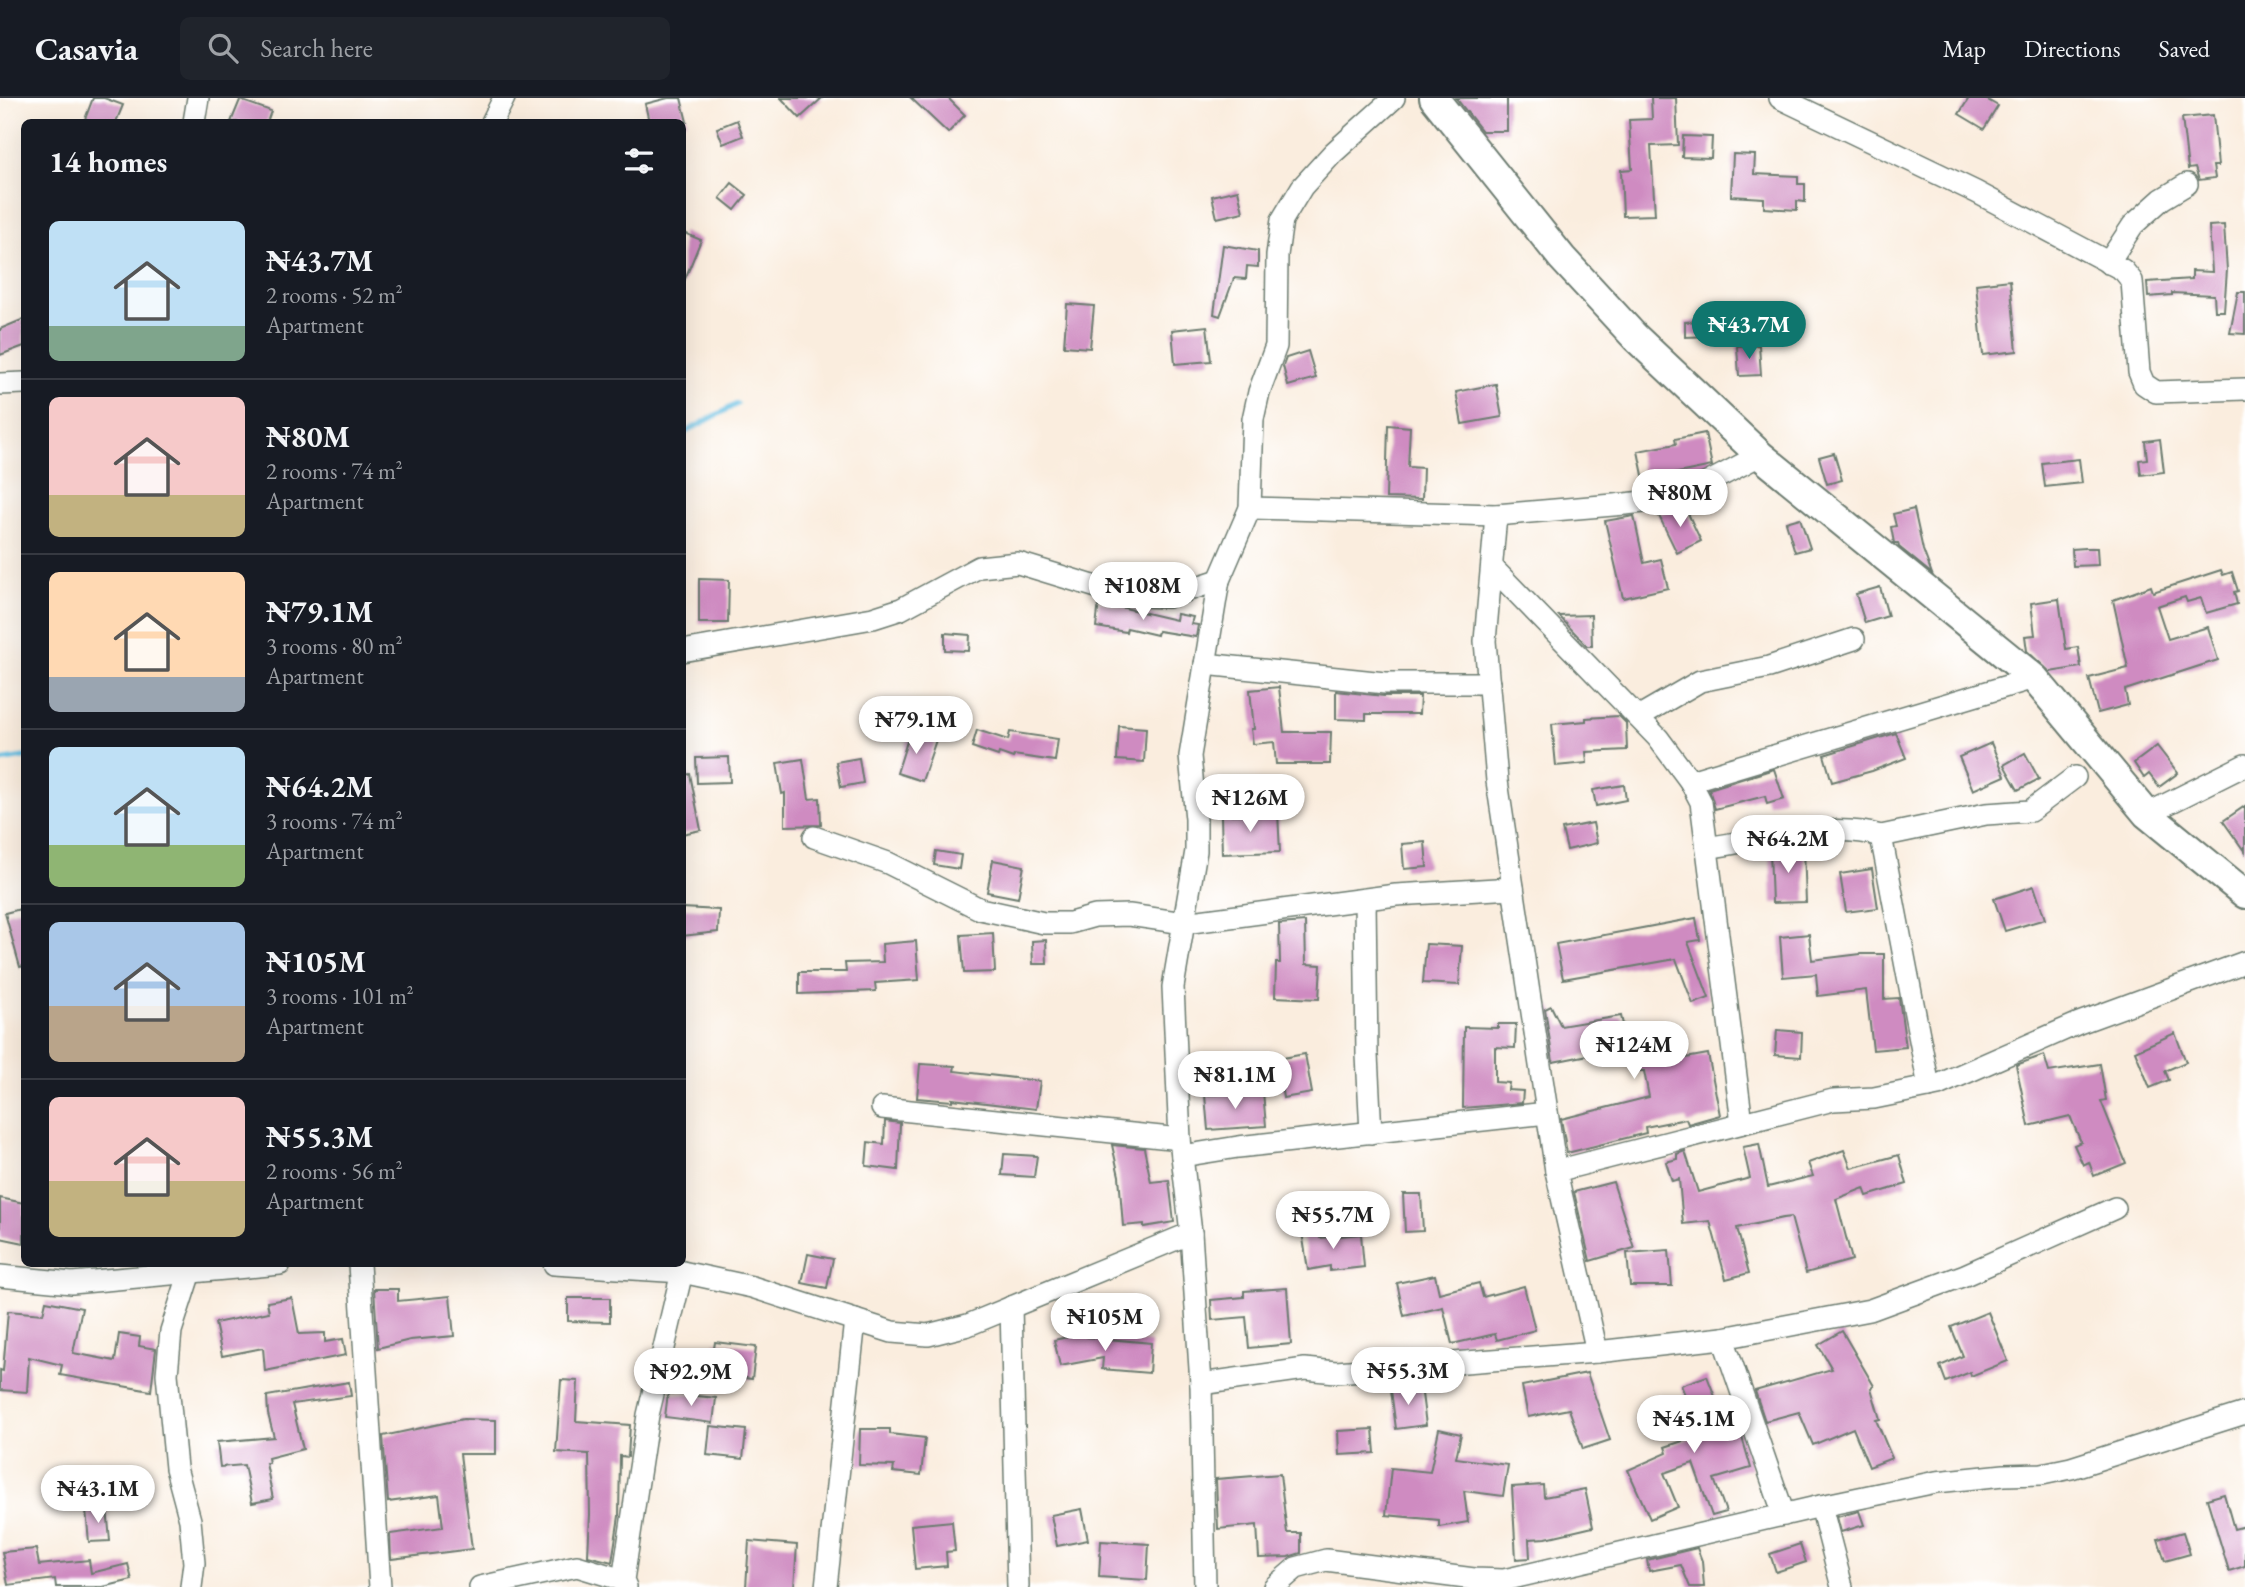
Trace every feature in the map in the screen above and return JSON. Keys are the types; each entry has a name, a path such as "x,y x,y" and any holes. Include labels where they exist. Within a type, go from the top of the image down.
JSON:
{"street":[{"path":"194,119 198,98"},
{"path":"494,119 504,98"},
{"path":"1205,1587 1201,1384 1191,1233 1181,1147 1173,987 1196,850 1190,756 1219,580 1250,508 1253,419 1259,392 1276,346 1277,255 1282,220 1302,187 1333,153 1394,98"},
{"path":"1434,98 1562,258 1635,337 1760,455 2034,678 2147,814 2245,894"},
{"path":"1780,98 1976,192 2123,270 2132,281 2139,372 2144,384 2156,392 2245,389"},
{"path":"2108,263 2133,225 2162,199 2187,184"},
{"path":"0,384 21,383"},
{"path":"1250,508 1496,515 1662,500 1694,491 1760,455"},
{"path":"1496,515 1485,640 1497,781 1513,888 1537,1114 1550,1135 1597,1352"},
{"path":"686,650 873,618 901,608 979,567 1017,563 1113,592 1140,596 1167,597 1219,580"},
{"path":"1492,568 1658,738 1690,781 1701,802 1742,1123"},
{"path":"1637,717 1700,681 1769,667 1854,639"},
{"path":"1205,664 1385,683 1489,683"},
{"path":"1690,781 2034,678"},
{"path":"2147,814 2245,765"},
{"path":"1707,848 1801,832 1868,832 1881,836 1986,814 2030,811 2075,778"},
{"path":"1881,836 1929,1087"},
{"path":"814,837 888,863 980,909 1044,923 1070,923 1095,916 1129,915 1184,923 1396,895 1513,888"},
{"path":"1364,900 1371,1133"},
{"path":"1556,1171 1833,1100 1874,1098 1938,1085 2079,1023 2245,962"},
{"path":"882,1108 1181,1147 1371,1133 1537,1114"},
{"path":"1201,1384 1305,1369 1336,1372 1597,1352 1723,1338 1870,1310 1965,1275 2115,1208"},
{"path":"602,1267 682,1272 752,1287 892,1332 928,1335 968,1325 1191,1233"},
{"path":"0,1276 72,1283 167,1269 190,1272 246,1267"},
{"path":"359,1267 380,1587"},
{"path":"190,1272 171,1331 167,1374 176,1468 190,1520 194,1563 191,1587"},
{"path":"480,1587 577,1566 625,1583 648,1415 682,1272"},
{"path":"1011,1307 1018,1587"},
{"path":"826,1587 855,1320"},
{"path":"1723,1338 1784,1515"},
{"path":"1274,1587 1296,1568 1326,1560 1505,1583 1821,1506 1936,1482 2042,1474 2071,1468 2245,1413"},
{"path":"1821,1506 1842,1587"}],"building":[{"path":"93,98 104,98 123,105 117,119 85,119"},
{"path":"668,98 681,98 687,122 686,119 648,119 645,104"},
{"path":"781,98 822,98 800,118"},
{"path":"911,98 948,98 965,115 948,133"},
{"path":"1456,98 1507,98 1507,131 1482,131"},
{"path":"1651,98 1676,98 1678,145 1651,146 1655,215 1623,216 1621,170 1632,169 1629,120 1652,119"},
{"path":"1969,98 1984,98 1998,106 1984,129 1959,114"},
{"path":"240,100 271,111 268,119 232,119"},
{"path":"2213,115 2218,166 2213,166 2215,178 2199,180 2195,168 2188,169 2182,118"},
{"path":"737,120 743,136 723,144 717,128"},
{"path":"1683,136 1712,137 1711,158 1682,157"},
{"path":"1733,154 1755,155 1754,174 1798,176 1798,184 1805,184 1805,202 1797,201 1797,210 1764,208 1764,198 1731,196"},
{"path":"732,183 747,195 735,210 720,198"},
{"path":"1238,190 1243,212 1217,218 1212,196"},
{"path":"2224,225 2227,270 2224,311 2215,311 2214,295 2172,293 2148,297 2147,282 2192,279 2192,271 2212,272 2209,226"},
{"path":"686,234 701,240 686,277"},
{"path":"1223,245 1258,251 1258,267 1247,266 1246,279 1234,278 1220,316 1214,314"},
{"path":"2010,280 2017,351 1983,355 1976,284"},
{"path":"2238,292 2245,292 2245,334 2230,333"},
{"path":"1067,304 1094,306 1090,348 1064,346"},
{"path":"21,320 21,347 0,355 0,329"},
{"path":"1712,320 1713,336 1685,337 1685,322"},
{"path":"1207,326 1211,361 1175,364 1172,330"},
{"path":"1759,345 1761,375 1739,376 1737,346"},
{"path":"1308,351 1316,378 1288,386 1283,366 1286,358"},
{"path":"1496,384 1502,417 1462,424 1456,392"},
{"path":"1388,425 1410,427 1408,467 1423,468 1422,499 1386,498"},
{"path":"1705,433 1712,466 1644,480 1638,451 1676,444 1675,439"},
{"path":"2160,439 2164,472 2141,475 2139,460 2147,459 2145,441"},
{"path":"1834,453 1842,480 1827,484 1819,457"},
{"path":"2079,459 2082,483 2045,487 2042,463"},
{"path":"1685,507 1701,541 1677,553 1658,514"},
{"path":"1914,509 1923,550 1932,574 1899,547 1898,543 1894,543 1891,527 1896,526 1893,514"},
{"path":"1634,516 1644,563 1661,559 1668,588 1623,598 1605,521"},
{"path":"1800,518 1810,548 1795,552 1786,522"},
{"path":"2097,548 2098,565 2073,566 2072,549"},
{"path":"2221,570 2223,575 2232,572 2238,591 2234,592 2237,604 2206,613 2201,598 2187,602 2185,597 2157,606 2168,639 2208,627 2218,660 2125,690 2128,705 2098,713 2089,678 2128,668 2113,600 2151,586 2153,592"},
{"path":"699,579 729,580 728,623 699,623"},
{"path":"1880,587 1888,616 1865,623 1856,594"},
{"path":"2059,599 2066,649 2078,647 2081,667 2050,672 2027,651 2025,636 2035,635 2031,603"},
{"path":"1099,602 1176,620 1177,614 1193,617 1191,624 1198,625 1196,637 1158,631 1157,635 1127,628 1126,632 1096,627"},
{"path":"1591,615 1592,646 1587,646 1559,616"},
{"path":"945,633 970,635 969,651 945,650"},
{"path":"1279,687 1284,732 1331,732 1330,764 1276,764 1274,742 1253,744 1250,690"},
{"path":"1336,691 1384,696 1420,696 1419,714 1366,714 1366,720 1336,719"},
{"path":"1619,716 1626,723 1627,750 1586,752 1587,763 1556,766 1552,724"},
{"path":"1119,726 1146,728 1144,762 1117,760"},
{"path":"977,730 1008,740 1010,732 1058,739 1055,761 1014,755 1013,758 999,753 998,756 972,747"},
{"path":"910,732 936,740 922,781 897,773"},
{"path":"1896,733 1906,758 1832,782 1824,755"},
{"path":"1991,743 2005,776 1973,790 1959,757"},
{"path":"2157,746 2178,773 2159,787 2149,774 2144,778 2134,763"},
{"path":"2025,753 2039,779 2018,790 2004,765"},
{"path":"729,757 730,782 697,783 696,758"},
{"path":"859,758 863,783 841,787 836,762"},
{"path":"803,759 809,799 820,798 821,825 785,826 785,793 782,794 777,763"},
{"path":"1774,769 1784,799 1767,804 1765,796 1715,809 1709,789"},
{"path":"686,774 690,774 701,830 686,833"},
{"path":"1624,785 1626,800 1596,806 1593,790"},
{"path":"2245,806 2245,852 2223,821"},
{"path":"1278,813 1280,852 1222,854 1221,815"},
{"path":"1593,823 1597,843 1567,850 1562,829"},
{"path":"1425,842 1427,867 1404,869 1402,844"},
{"path":"1804,848 1806,902 1772,903 1770,850"},
{"path":"936,851 961,855 959,869 934,865"},
{"path":"993,860 1024,866 1018,898 987,892"},
{"path":"1872,869 1878,908 1846,912 1840,874"},
{"path":"2034,886 2045,919 2005,931 1994,899"},
{"path":"686,908 719,910 718,932 686,936"},
{"path":"21,909 21,967 20,967 5,913"},
{"path":"1696,918 1700,940 1688,942 1709,998 1693,1004 1676,959 1563,979 1556,944"},
{"path":"1305,922 1306,964 1321,965 1319,999 1275,997 1276,963 1280,963 1279,924"},
{"path":"993,933 995,972 964,973 961,935"},
{"path":"1809,934 1812,960 1884,954 1884,999 1899,998 1906,1047 1873,1050 1866,990 1818,996 1816,974 1783,977 1780,937"},
{"path":"1046,940 1047,964 1033,964 1032,941"},
{"path":"916,941 919,980 875,983 876,991 799,994 799,972 846,972 845,963 883,962 882,944"},
{"path":"1426,944 1462,946 1459,985 1423,983"},
{"path":"1551,1006 1561,1026 1621,1016 1624,1029 1663,1022 1669,1061 1708,1054 1720,1115 1688,1124 1686,1119 1645,1127 1646,1133 1567,1153 1561,1119 1649,1097 1644,1071 1636,1071 1635,1051 1630,1052 1629,1047 1553,1062 1545,1009"},
{"path":"1498,1024 1516,1024 1515,1048 1495,1047 1495,1082 1509,1083 1508,1090 1523,1091 1522,1103 1463,1108 1464,1027 1498,1028"},
{"path":"1777,1030 1802,1032 1801,1057 1775,1055"},
{"path":"2175,1033 2186,1062 2165,1071 2169,1080 2150,1088 2135,1051"},
{"path":"1305,1054 1312,1093 1283,1098 1277,1059"},
{"path":"2044,1055 2049,1072 2100,1064 2106,1100 2101,1101 2126,1163 2094,1176 2089,1162 2083,1165 2074,1145 2081,1142 2070,1116 2029,1126 2016,1065"},
{"path":"920,1064 955,1066 954,1071 1040,1081 1036,1109 952,1099 917,1098"},
{"path":"1263,1092 1266,1126 1208,1130 1205,1095"},
{"path":"885,1121 900,1123 898,1170 866,1166 868,1142 884,1144"},
{"path":"1759,1144 1768,1187 1813,1176 1808,1163 1844,1150 1851,1168 1899,1155 1907,1184 1867,1196 1864,1188 1836,1199 1852,1260 1806,1273 1791,1217 1783,1218 1737,1228 1749,1273 1726,1279 1710,1221 1683,1224 1679,1179 1672,1181 1666,1162 1677,1159 1677,1154 1685,1151 1698,1192 1750,1178 1743,1147"},
{"path":"1112,1145 1144,1148 1151,1182 1169,1180 1174,1222 1144,1227 1144,1224 1123,1226 1119,1176"},
{"path":"1004,1154 1037,1156 1034,1177 1002,1175"},
{"path":"1613,1182 1634,1248 1590,1261 1574,1192"},
{"path":"1403,1194 1421,1194 1423,1231 1405,1232"},
{"path":"0,1198 21,1202 21,1242 0,1238"},
{"path":"1319,1229 1320,1238 1361,1234 1364,1267 1330,1271 1330,1266 1308,1270 1302,1232"},
{"path":"1669,1250 1672,1286 1630,1286 1627,1253"},
{"path":"808,1254 833,1259 827,1288 802,1283"},
{"path":"1435,1275 1439,1293 1479,1283 1483,1297 1524,1286 1535,1330 1497,1340 1495,1334 1452,1344 1443,1307 1404,1316 1397,1283"},
{"path":"1287,1288 1291,1344 1249,1348 1246,1317 1212,1320 1211,1300 1244,1297 1244,1291"},
{"path":"374,1289 398,1289 398,1301 450,1296 454,1336 410,1340 378,1348"},
{"path":"292,1298 299,1334 325,1333 325,1342 343,1339 346,1355 265,1371 263,1348 222,1356 215,1323 269,1312 267,1302"},
{"path":"568,1298 610,1298 610,1322 568,1321"},
{"path":"46,1301 82,1308 73,1353 115,1361 119,1334 140,1337 139,1346 156,1349 151,1391 60,1375 62,1365 29,1357 27,1392 0,1390 8,1311 43,1314"},
{"path":"1988,1312 2008,1361 1971,1376 1970,1372 1946,1382 1940,1366 1963,1356 1951,1327"},
{"path":"1842,1331 1874,1386 1871,1388 1880,1419 1876,1420 1892,1458 1869,1467 1853,1428 1813,1445 1799,1412 1765,1421 1755,1391 1832,1369 1818,1345"},
{"path":"1086,1333 1087,1337 1151,1343 1149,1373 1102,1369 1103,1358 1060,1366 1054,1340"},
{"path":"715,1342 756,1347 752,1379 710,1373"},
{"path":"1587,1373 1610,1440 1583,1449 1569,1409 1528,1417 1522,1386"},
{"path":"1707,1376 1728,1430 1739,1427 1751,1468 1714,1479 1726,1512 1712,1516 1693,1463 1664,1473 1678,1507 1650,1519 1628,1470 1667,1453 1665,1447 1701,1435 1681,1385"},
{"path":"561,1380 578,1381 576,1421 630,1425 628,1457 620,1456 619,1516 612,1562 588,1556 589,1454 556,1452"},
{"path":"349,1382 351,1396 292,1404 303,1449 268,1458 269,1463 266,1463 273,1499 252,1503 244,1465 220,1467 217,1442 274,1437 267,1396"},
{"path":"1421,1386 1426,1425 1396,1429 1391,1390"},
{"path":"668,1393 716,1398 713,1423 665,1417"},
{"path":"463,1419 496,1420 496,1454 460,1454 472,1549 391,1559 390,1534 443,1527 439,1495 388,1502 383,1436"},
{"path":"710,1426 746,1430 743,1459 707,1455"},
{"path":"860,1429 890,1429 890,1434 925,1438 921,1475 893,1472 894,1466 859,1465"},
{"path":"1373,1429 1375,1453 1339,1455 1338,1431"},
{"path":"1439,1429 1461,1434 1456,1458 1508,1465 1503,1496 1464,1491 1468,1522 1439,1527 1439,1520 1386,1515 1391,1468 1430,1472"},
{"path":"1280,1474 1287,1533 1301,1533 1301,1553 1288,1557 1259,1558 1257,1525 1218,1529 1216,1479"},
{"path":"1543,1485 1544,1497 1585,1489 1593,1527 1546,1538 1529,1539 1530,1558 1516,1559 1512,1487"},
{"path":"2224,1494 2234,1529 2245,1526 2245,1566 2229,1571 2207,1499"},
{"path":"107,1508 110,1541 89,1542 86,1510"},
{"path":"1082,1509 1088,1540 1057,1546 1051,1515"},
{"path":"1859,1511 1864,1525 1841,1532 1837,1517"},
{"path":"952,1521 955,1551 946,1552 947,1566 915,1569 911,1525"},
{"path":"2183,1532 2190,1554 2165,1561 2158,1539"},
{"path":"749,1541 797,1545 794,1587 746,1587"},
{"path":"1101,1541 1149,1544 1147,1580 1099,1577"},
{"path":"1800,1544 1806,1562 1776,1572 1770,1554"},
{"path":"1697,1548 1702,1561 1704,1587 1690,1587 1681,1565 1649,1571 1647,1560"},
{"path":"36,1549 39,1565 89,1560 91,1573 128,1564 132,1580 103,1587 56,1587 55,1579 8,1585 2,1552"}],"waterway":[{"path":"686,432 737,404"},
{"path":"0,761 21,758"}]}
